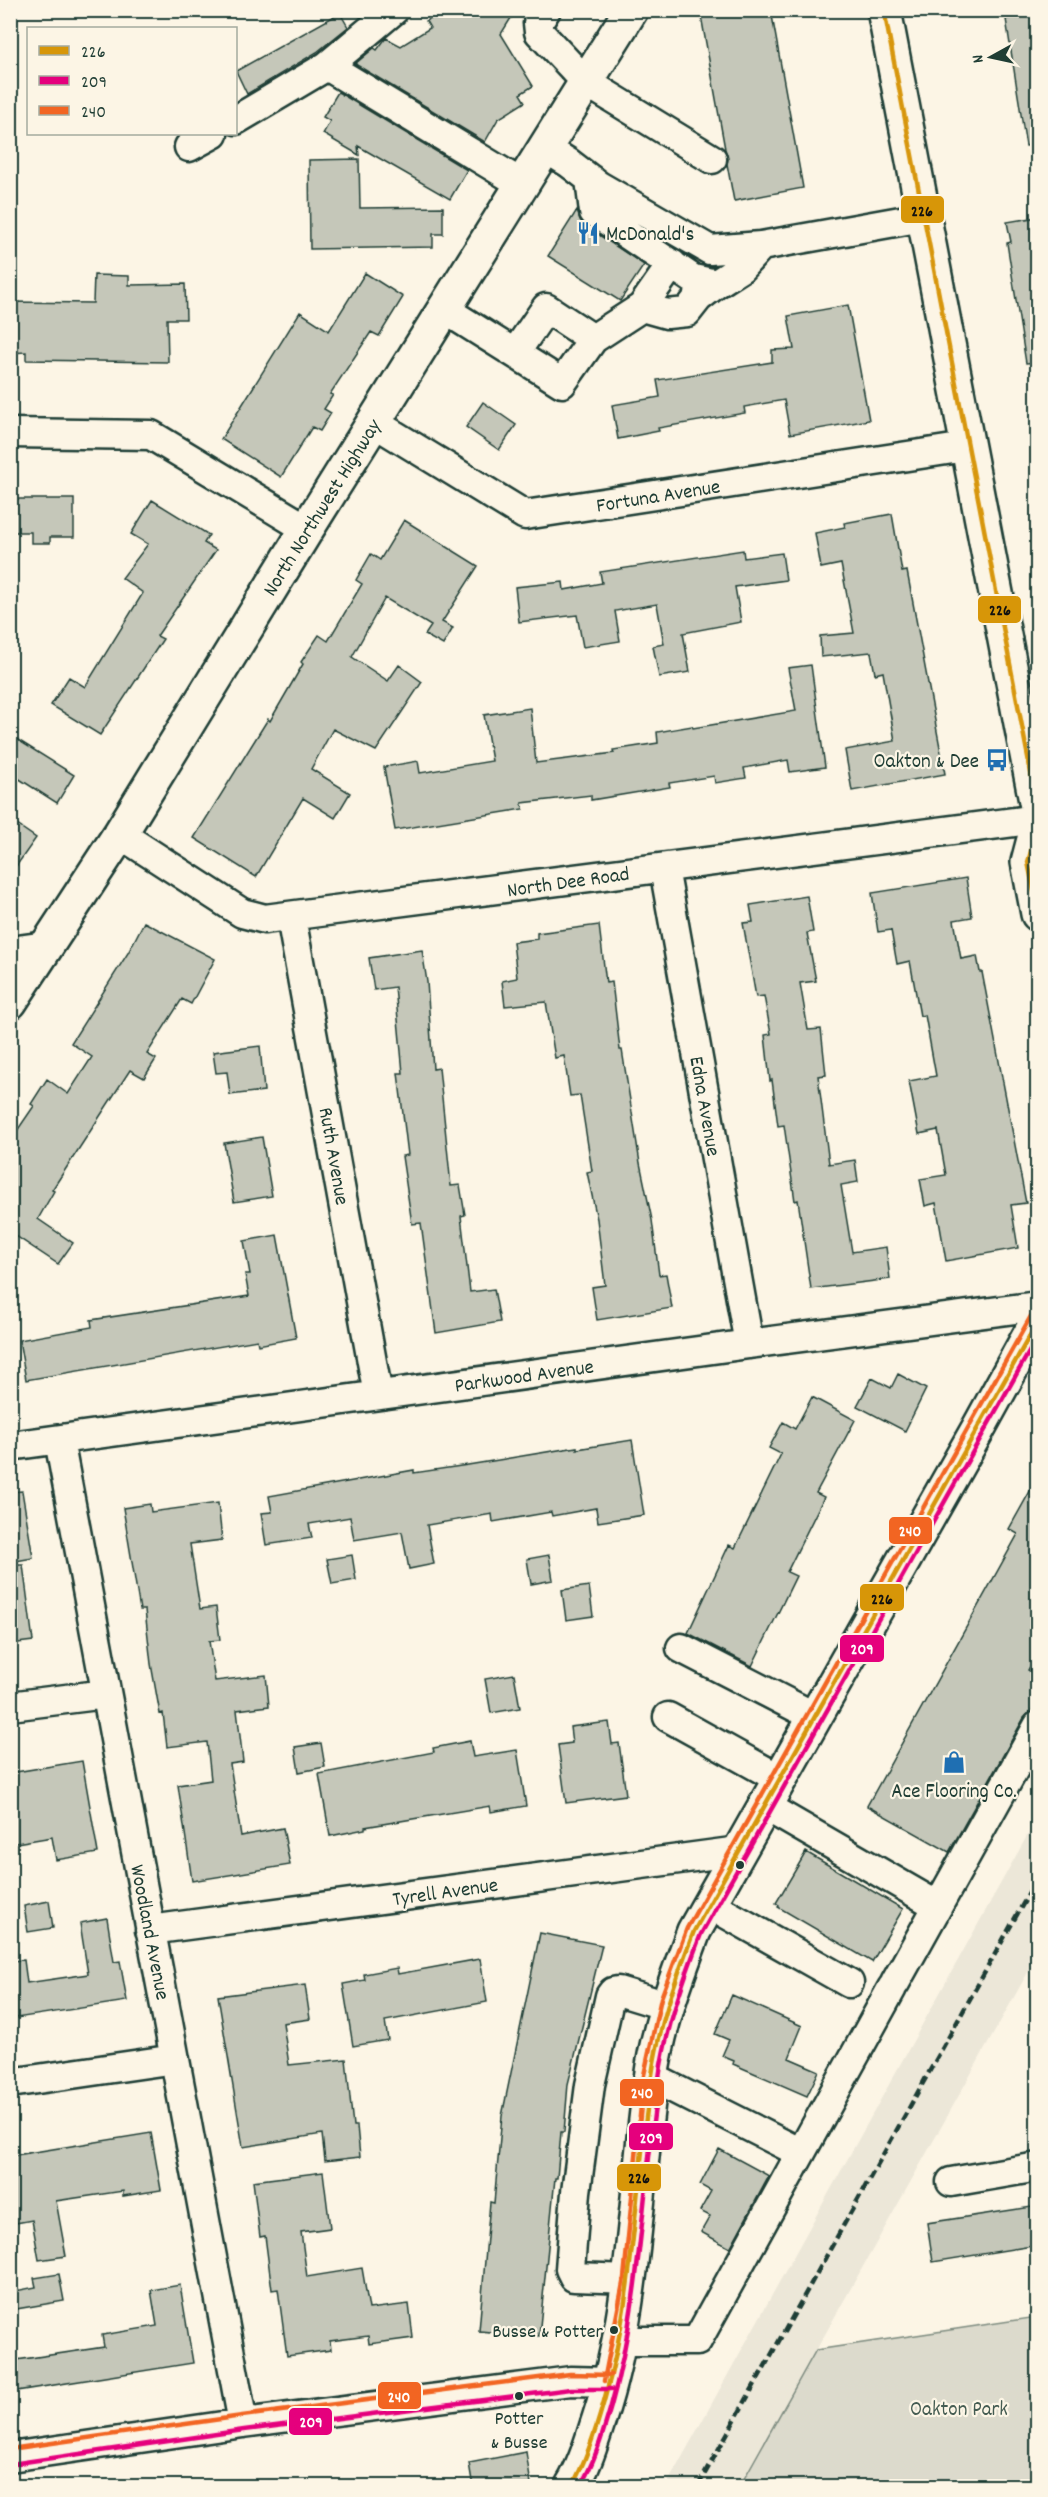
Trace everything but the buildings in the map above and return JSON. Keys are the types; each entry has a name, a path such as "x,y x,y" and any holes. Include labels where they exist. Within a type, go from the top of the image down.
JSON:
{"main road":[{"name":"North Northwest Highway","path":"10,1002 120,834 373,422 631,10"},
{"path":"884,10 966,447 1038,812"},
{"path":"1038,824 1028,862 1038,914"},
{"path":"572,2487 583,2467 611,2382 620,2341 631,2279 651,2077 667,2006 694,1931 1038,1320"}],"street":[{"path":"237,119 327,66 394,10"},
{"path":"546,10 538,23 539,32 586,82 712,159"},
{"path":"327,66 522,184"},
{"path":"544,148 594,182 710,250 761,246 923,217"},
{"path":"594,182 594,212 693,279 716,284"},
{"path":"642,307 667,314 687,312 698,298 741,268 761,246"},
{"path":"444,309 562,383 593,339 642,307 672,264"},
{"path":"515,352 546,308 593,339"},
{"name":"Fortuna Avenue","path":"373,422 525,515 966,447"},
{"path":"10,433 151,435 307,529"},
{"name":"North Dee Road","path":"120,834 242,913 265,919 1038,819"},
{"name":"Edna Avenue","path":"664,868 749,1344"},
{"name":"Ruth Avenue","path":"291,917 378,1395"},
{"path":"10,951 46,946"},
{"name":"Parkwood Avenue","path":"10,1446 1038,1306"},
{"name":"Woodland Avenue","path":"58,1440 243,2423"},
{"path":"681,1648 815,1716"},
{"path":"10,1706 106,1694"},
{"path":"668,1717 773,1793 938,1906"},
{"path":"620,2341 697,2341 1038,1726"},
{"name":"Tyrell Avenue","path":"150,1930 739,1851"},
{"path":"709,1904 849,1983"},
{"path":"631,2279 574,2277 571,2274 577,2180 590,2085 610,1996 613,1992 618,1991 667,2006"},
{"path":"10,2083 175,2059"},
{"path":"651,2077 801,2153"},
{"path":"951,2182 1038,2167"},
{"path":"10,2457 243,2423 571,2381 611,2382"}],"shaded area":[{"path":"1037,1818 1037,1956 740,2486 666,2486"}],"green space":[{"name":"Oakton Park","path":"1037,2317 1037,2486 740,2486 816,2350"}],"railway":[{"path":"698,2486 1038,1877"}],"transit line":[{"name":"226","path":"884,10 1038,809"},
{"name":"226","path":"1038,826 1028,862 1038,911"},
{"name":"240","path":"604,2381 624,2278 644,2075 661,1998 687,1928 1031,1316"},
{"name":"226","path":"572,2486 594,2434 614,2361 628,2280 655,2056 669,2002 694,1931 1038,1321"},
{"name":"209","path":"580,2486 602,2437 621,2366 635,2284 662,2059 676,2005 701,1934 1038,1336"},
{"name":"240","path":"10,2449 242,2416 570,2374 611,2375"},
{"name":"209","path":"11,2464 244,2430 571,2389 611,2389"}],"place":[{"name":"McDonald's","path":"588,233"},
{"name":"Oakton & Dee","path":"997,760"},
{"name":"Ace Flooring Co.","path":"954,1762"},
{"name":"Busse & Potter","path":"614,2330"},
{"name":"Potter & Busse","path":"519,2396"}]}
